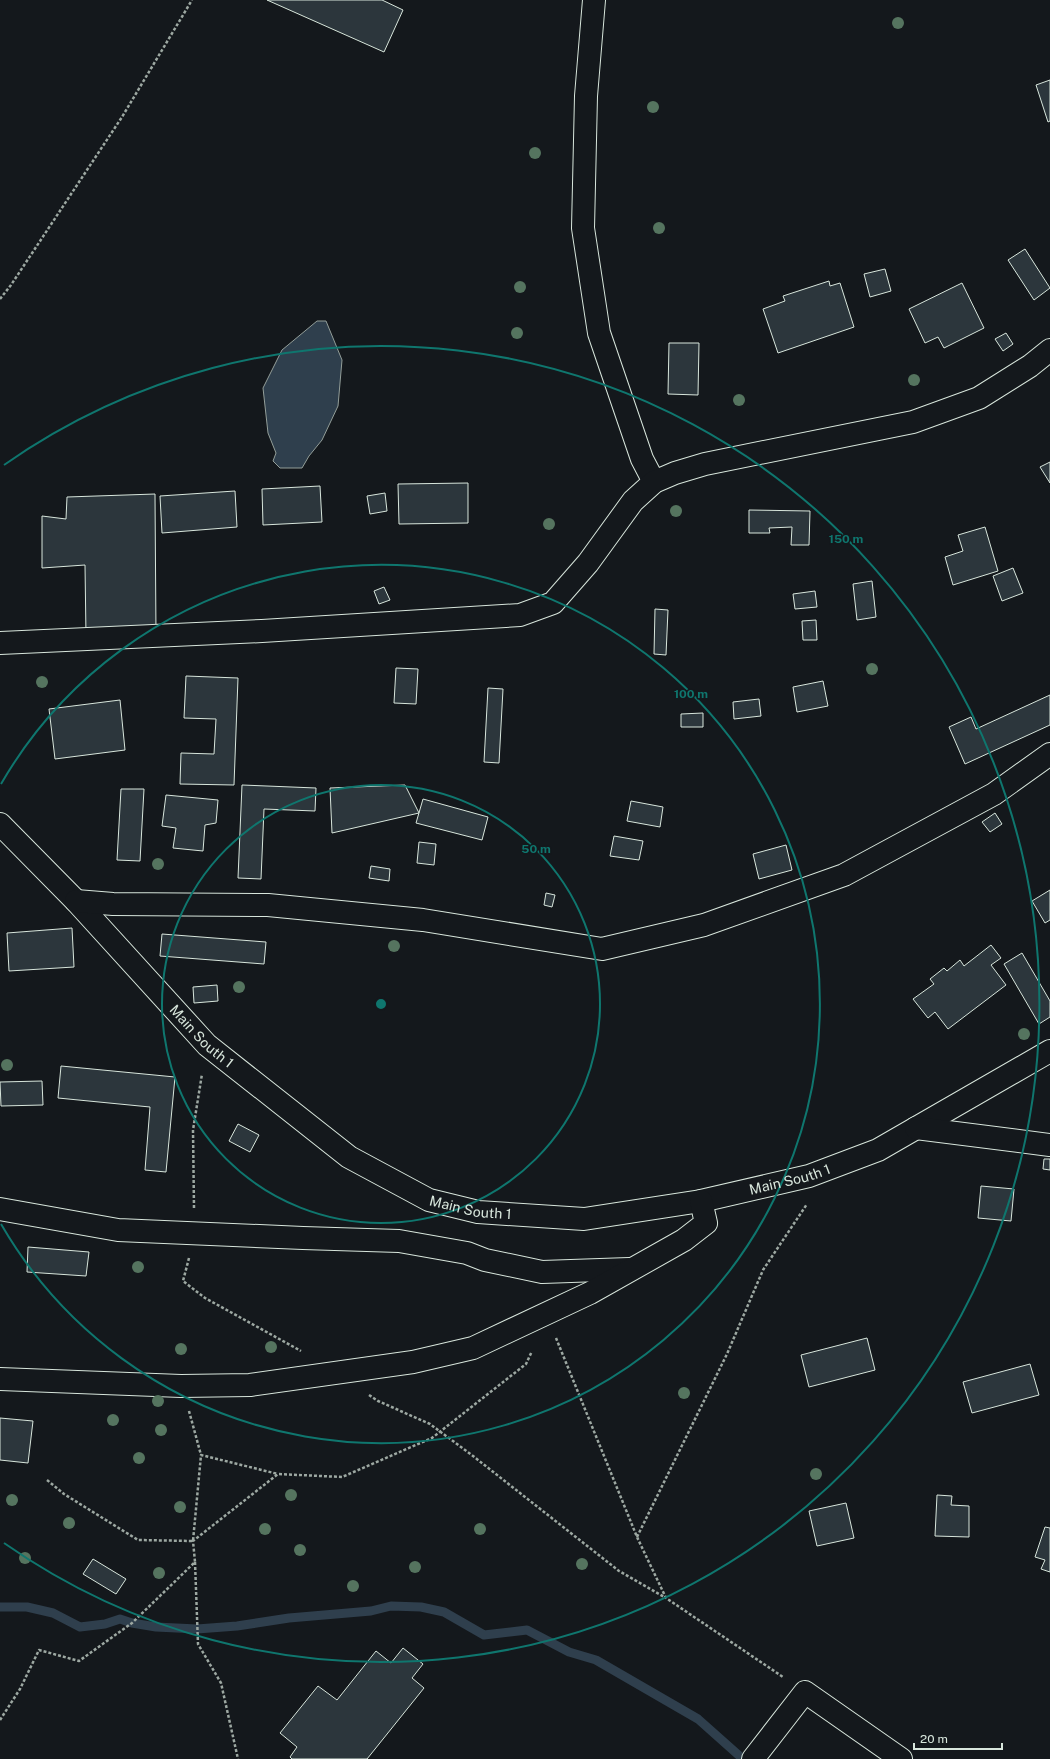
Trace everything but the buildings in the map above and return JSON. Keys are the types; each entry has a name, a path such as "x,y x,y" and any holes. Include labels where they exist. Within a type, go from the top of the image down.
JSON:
{"street":[{"path":"594,0 586,96 583,228 599,333 642,459 654,482"},
{"path":"0,643 262,631 520,615 553,603 588,563 633,500 654,482 675,473 705,464 913,422 979,398 1030,366 1050,350"},
{"path":"76,901 112,904 268,905 423,920 602,949 704,925 844,875 994,794 1050,754"},
{"name":"Main South 1","path":"0,824 76,901 207,1045 349,1157 430,1200 478,1212 584,1219 701,1201 809,1176 878,1150 1050,1051"},
{"path":"916,1128 1050,1146"},
{"path":"0,1379 181,1386 250,1385 413,1362 473,1348 590,1293 684,1240 706,1223 701,1201"},
{"path":"0,1209 118,1230 400,1241 467,1253 485,1260 542,1272 634,1269"},
{"path":"757,1754 805,1692 901,1759"}],"path":[{"path":"0,299 122,116 192,0"},
{"path":"638,1537 727,1354 763,1270 809,1201 809,1176"},
{"path":"546,1313 638,1537 666,1598 805,1692"},
{"path":"201,1455 278,1474 342,1477 432,1438 526,1364 546,1313"},
{"path":"181,1386 201,1455 193,1541 198,1644 221,1683 238,1759"},
{"path":"47,1480 64,1494 138,1540 193,1541 278,1474"},
{"path":"0,1720 20,1689 39,1650 79,1661 132,1623 195,1562"}],"water":[{"path":"317,321 326,321 342,360 338,406 322,440 309,456 302,468 280,468 273,461 276,453 268,433 263,388 282,350"}],"waterway":[{"path":"0,1607 27,1607 53,1613 80,1627 105,1624 120,1619 132,1623 156,1627 197,1629 237,1626 289,1618 371,1611 391,1606 421,1607 444,1612 484,1635 527,1630 569,1652 596,1660 698,1719 743,1759"}]}
